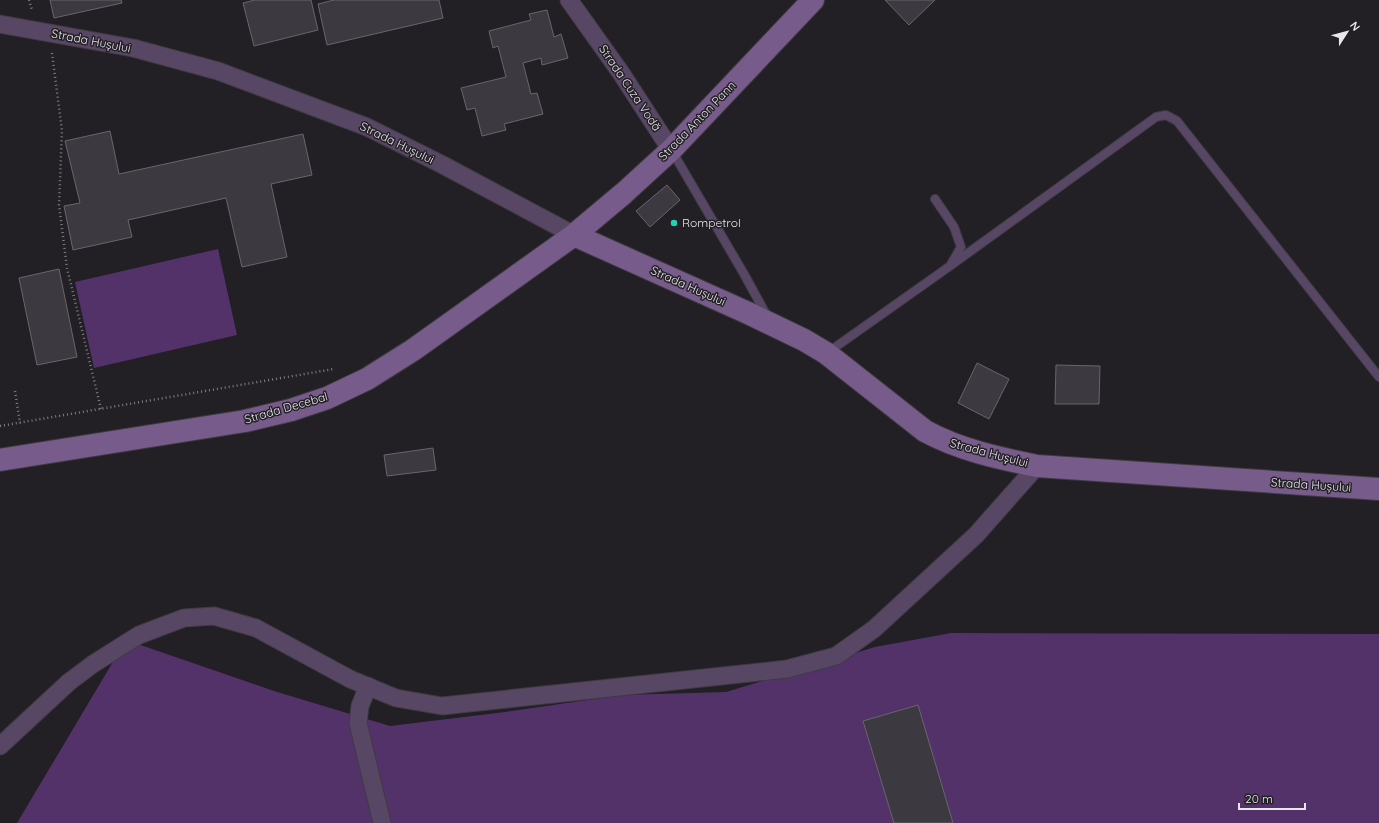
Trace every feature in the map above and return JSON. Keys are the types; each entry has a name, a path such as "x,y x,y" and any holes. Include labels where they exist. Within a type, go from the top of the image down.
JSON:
{"main road":[{"name":"Strada Anton Pann","path":"574,235 624,193 671,150 813,0"},
{"name":"Strada Hușului","path":"574,235 804,340 826,353 910,420 943,441 965,449 1037,466 1379,489"},
{"name":"Strada Decebal","path":"0,460 245,421 291,410 327,398 367,379 414,350 574,235"}],"street":[{"name":"Strada Cuza Vodă","path":"569,0 621,73 671,150"},
{"name":"Strada Hușului","path":"0,24 133,48 218,71 367,127 443,165 574,235"},
{"path":"0,746 69,682 93,664 139,636 184,618 214,616 256,628 350,679 396,698 442,706 787,669 836,656 874,629 976,535 1037,466"},
{"path":"368,686 360,706 358,723 382,823"}],"lane":[{"path":"826,353 950,266 1156,117 1166,115 1177,121 1379,377"},
{"name":"Strada Cuza Vodă","path":"671,150 744,274 771,324"},
{"path":"934,199 954,226 961,247 950,266"}],"path":[{"path":"50,33 62,131 59,205 67,268 101,409"},
{"path":"0,426 338,368 347,388"},
{"path":"16,391 20,423"}],"shaded area":[{"path":"218,249 237,335 94,368 75,282"},
{"path":"951,633 1379,634 1379,823 17,823 126,640 274,691 390,726 505,712 622,695 726,692 875,647"}],"building":[{"path":"50,0 121,0 122,3 54,18"},
{"path":"255,0 311,0 318,30 254,46 243,3"},
{"path":"334,0 439,0 443,18 327,45 318,4"},
{"path":"885,0 935,0 909,25"},
{"path":"547,10 554,37 561,34 568,58 542,65 541,58 523,63 531,94 537,93 543,114 504,124 506,130 482,136 475,108 467,110 461,88 506,77 498,46 493,48 489,31 531,20 529,14"},
{"path":"110,131 119,174 303,134 312,175 271,184 287,257 242,267 226,198 128,220 132,237 73,250 64,206 80,203 65,141"},
{"path":"667,185 680,200 650,227 636,211"},
{"path":"59,269 77,357 37,365 19,278"},
{"path":"977,363 1009,379 989,419 958,403"},
{"path":"1056,365 1100,366 1099,404 1055,404"},
{"path":"433,448 436,470 387,476 384,455"},
{"path":"918,705 953,823 894,823 863,721"}],"place":[{"name":"Rompetrol","path":"674,223"}]}
